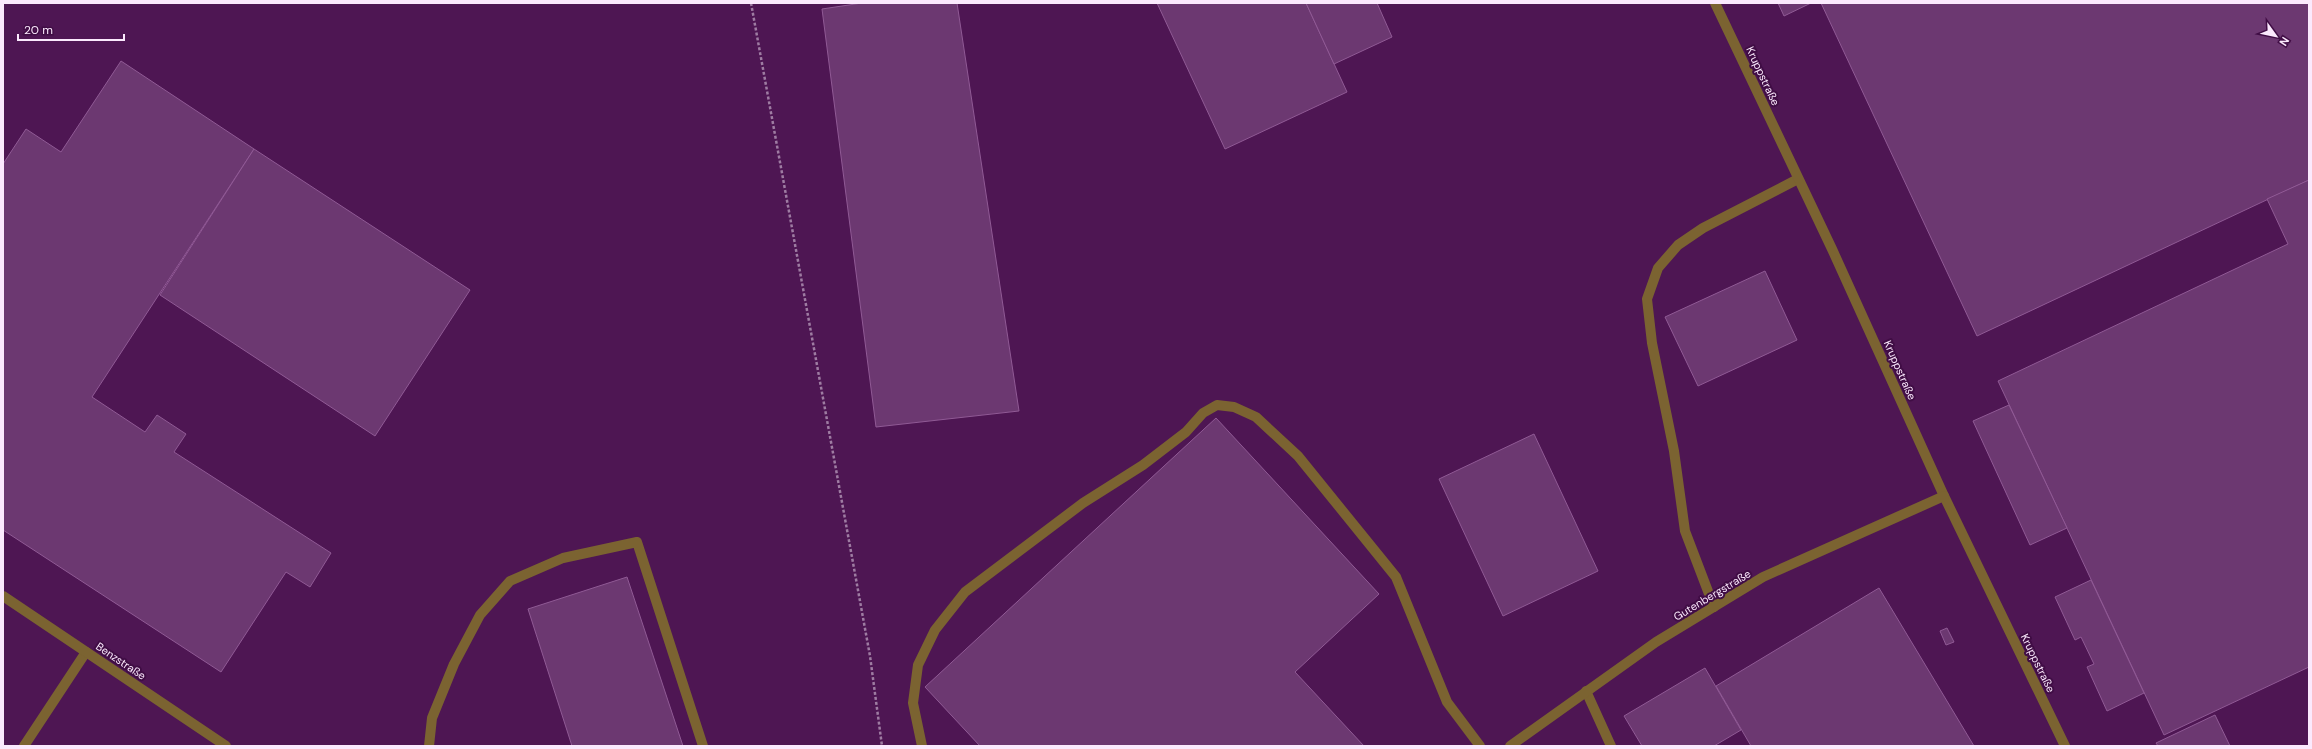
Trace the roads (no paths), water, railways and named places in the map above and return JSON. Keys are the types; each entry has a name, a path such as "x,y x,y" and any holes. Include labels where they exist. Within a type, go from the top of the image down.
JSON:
{"street":[{"name":"Kruppstraße","path":"1715,3 1944,496 2065,746"},
{"path":"1714,607 1685,532 1674,451 1652,343 1647,299 1658,268 1678,245 1703,228 1798,179"},
{"path":"922,746 913,703 918,665 935,630 965,592 1083,504 1143,465 1186,432 1203,413 1217,405 1234,407 1256,417 1298,456 1396,577 1447,702 1480,746"},
{"name":"Gutenbergstraße","path":"1510,746 1656,642 1763,577 1944,496"},
{"path":"429,746 432,718 454,664 480,615 510,581 563,558 637,542 703,746"},
{"name":"Benzstraße","path":"3,596 226,746"},
{"path":"24,746 86,652"},
{"path":"1586,692 1611,746"}]}
